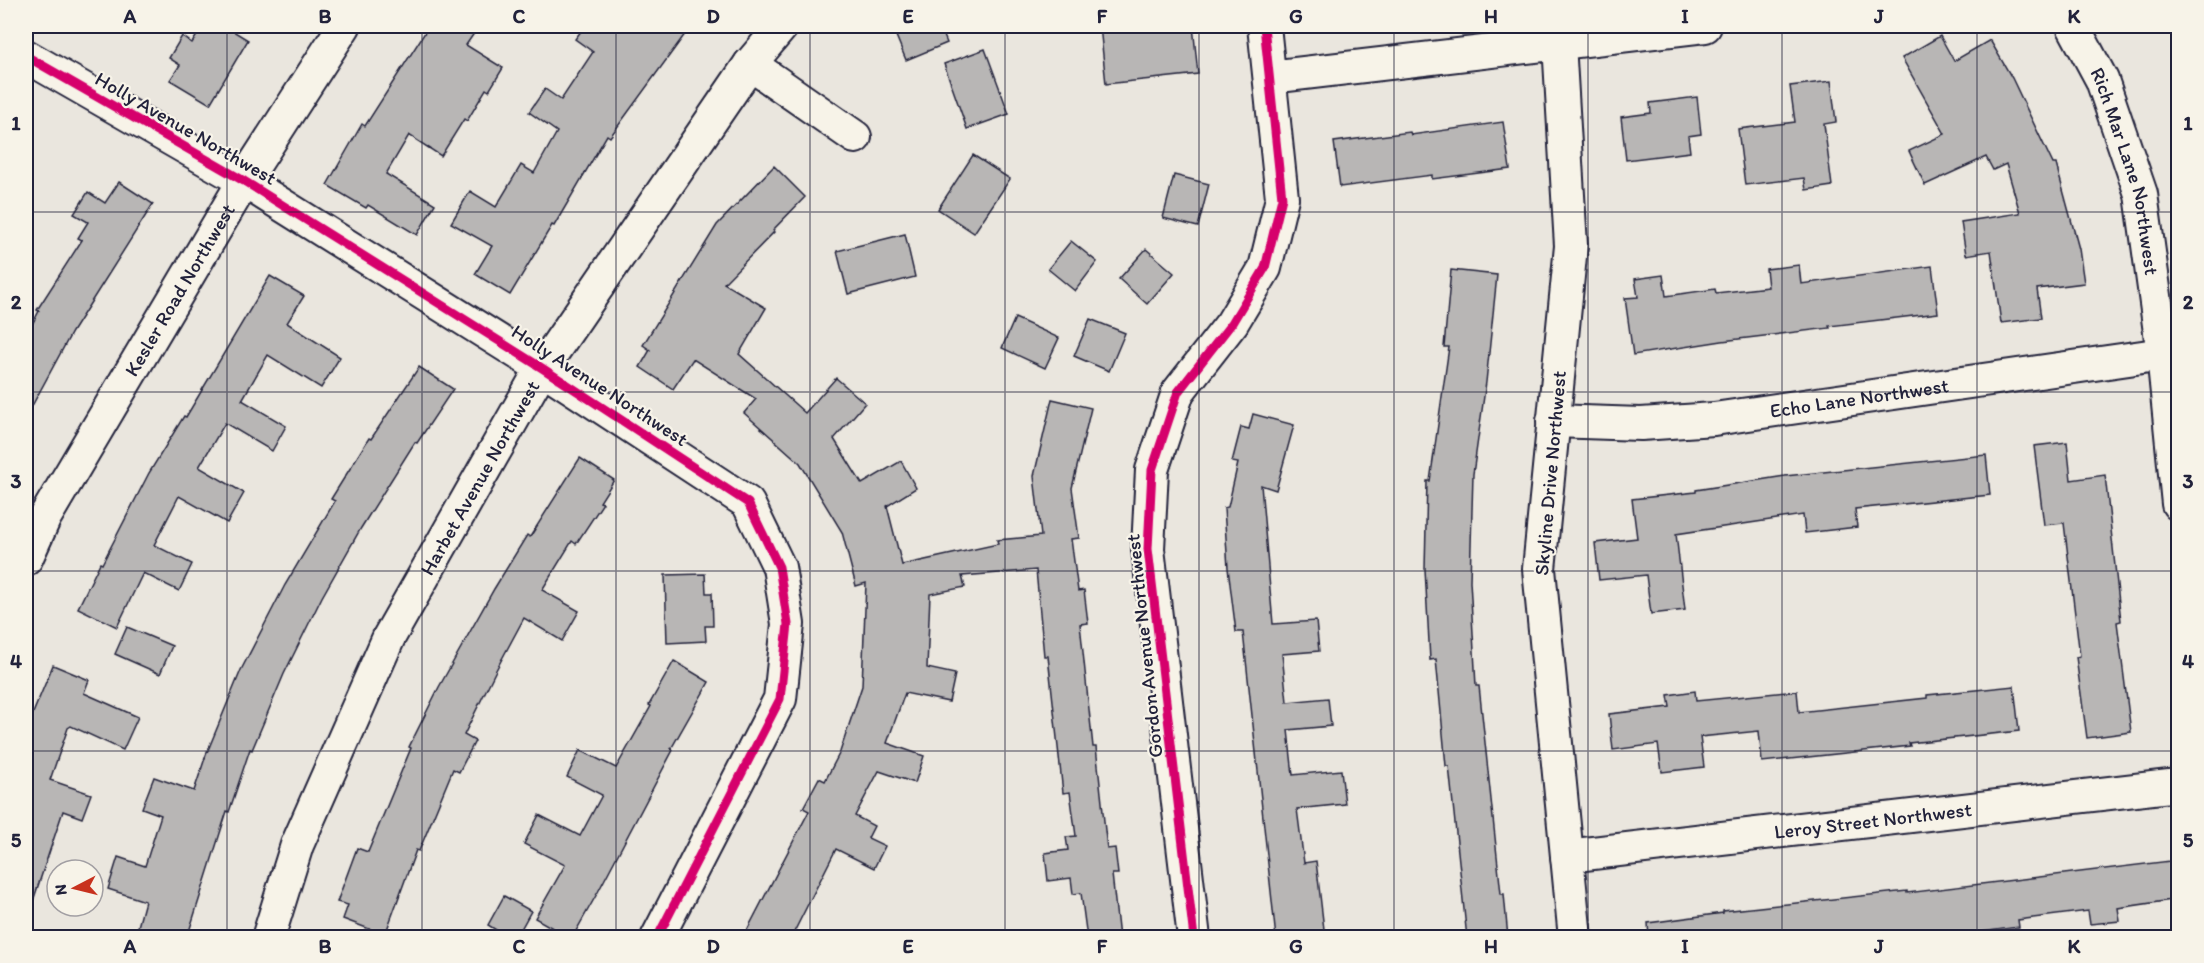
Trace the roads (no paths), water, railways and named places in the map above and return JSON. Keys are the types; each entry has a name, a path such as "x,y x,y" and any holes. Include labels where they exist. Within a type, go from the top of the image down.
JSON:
{"street":[{"name":"Kesler Road Northwest","path":"26,559 45,517 244,181 344,26"},
{"name":"Harbet Avenue Northwest","path":"268,938 297,846 389,637 542,368 750,64 782,26"},
{"name":"Gordon Avenue Northwest","path":"1194,938 1148,549 1152,470 1178,392 1233,323 1265,268 1282,198 1264,26"},
{"path":"1269,77 1705,26"},
{"name":"Rich Mar Lane Northwest","path":"2073,26 2102,80 2141,194 2163,354 2178,504"},
{"name":"Skyline Drive Northwest","path":"1558,43 1571,246 1539,569 1575,938"},
{"name":"Holly Avenue Northwest","path":"26,56 244,181 542,368 748,503 779,567 788,624 780,699 657,938"},
{"path":"750,64 855,137"},
{"name":"Echo Lane Northwest","path":"1553,422 1641,423 1714,419 2163,354"},
{"name":"Leroy Street Northwest","path":"1567,856 2178,785"}]}
